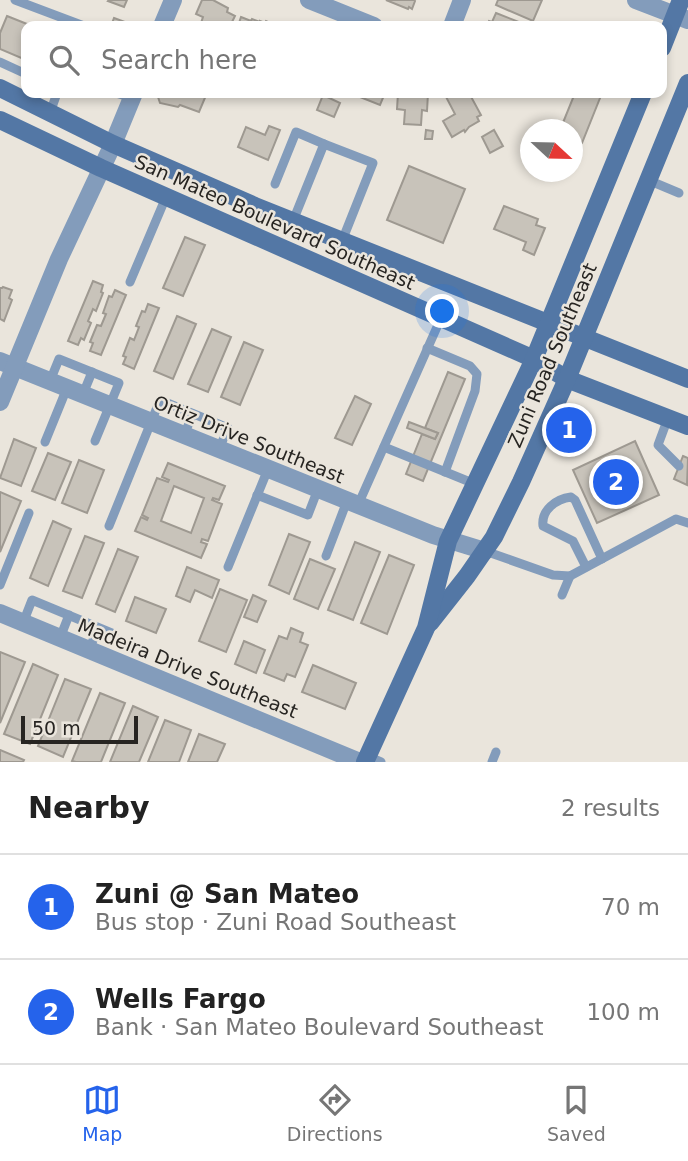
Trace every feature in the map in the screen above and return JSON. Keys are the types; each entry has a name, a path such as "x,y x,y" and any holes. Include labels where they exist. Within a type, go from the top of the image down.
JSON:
{"main road":[{"path":"667,39 681,12"},
{"name":"Zuni Road Southeast","path":"426,628 485,551 522,482 688,83"},
{"name":"San Mateo Boulevard Southeast","path":"0,88 113,144 255,206 688,379"},
{"name":"Zuni Road Southeast","path":"368,761 426,628 448,541 534,359 641,98"},
{"name":"San Mateo Boulevard Southeast","path":"0,120 101,168 534,359 567,379 688,426"}],"street":[{"path":"164,21 173,0"},
{"path":"309,0 362,21"},
{"path":"454,21 462,0"},
{"path":"636,0 681,12"},
{"path":"0,402 7,364 113,144 126,98"},
{"name":"Ortiz Drive Southeast","path":"7,364 448,541 485,551"},
{"name":"Madeira Drive Southeast","path":"0,613 368,761"}],"lane":[{"path":"15,0 71,21"},
{"path":"0,62 21,72"},
{"path":"50,113 55,98"},
{"path":"275,184 296,132 373,163 342,241"},
{"path":"293,221 324,144"},
{"path":"648,180 680,193"},
{"path":"130,282 166,197"},
{"path":"326,556 384,447 441,318"},
{"path":"428,348 470,366 477,374 475,391 445,472"},
{"path":"67,388 59,359 119,383 95,441"},
{"path":"45,442 67,388 92,372"},
{"path":"109,526 160,400 228,428 219,449"},
{"path":"184,435 193,414"},
{"path":"668,418 658,445 679,466"},
{"path":"384,447 475,484"},
{"path":"228,567 268,469"},
{"path":"257,495 307,515 318,489"},
{"path":"586,567 573,541 542,526 548,509 560,500 575,500 602,559"},
{"path":"0,585 29,513"},
{"path":"485,551 553,575 570,576 676,519 688,523"},
{"path":"562,595 570,576"},
{"path":"23,623 32,600 114,634"},
{"path":"60,638 69,615"},
{"path":"89,650 98,628"},
{"path":"492,762 496,752"}],"building":[{"path":"109,0 127,0 124,7"},
{"path":"202,0 213,0 228,8 227,12 235,16 232,21 202,21 203,17 196,14"},
{"path":"386,0 415,1 412,9 408,9"},
{"path":"498,0 542,0 533,21 496,5"},
{"path":"496,13 516,21 492,21"},
{"path":"7,16 21,22 21,58 0,49 0,33"},
{"path":"158,98 205,98 199,112 180,105 178,107 160,103"},
{"path":"322,98 340,103 334,117 317,110"},
{"path":"362,98 383,98 380,105"},
{"path":"398,98 428,98 427,111 422,110 421,125 404,124 405,110 397,109"},
{"path":"447,98 472,98 481,115 477,117 479,121 465,132 464,130 452,137 443,121 455,114"},
{"path":"573,98 600,98 583,140 583,119 564,119"},
{"path":"269,126 280,130 268,160 238,147 246,127 265,135"},
{"path":"426,130 433,131 432,139 425,139"},
{"path":"494,130 503,146 490,153 482,137"},
{"path":"409,166 465,189 443,243 387,220"},
{"path":"504,206 538,219 536,225 545,228 534,255 523,250 526,242 494,229"},
{"path":"185,237 205,245 183,296 163,288"},
{"path":"93,281 103,285 103,293 96,311 93,309 88,321 91,323 84,340 81,338 78,345 68,341"},
{"path":"0,288 12,290 9,298 12,300 4,321 0,319"},
{"path":"115,290 126,295 101,355 90,351 93,343 90,342 97,325 101,326 109,296 112,297"},
{"path":"148,304 159,308 134,369 123,364 126,357 123,356 130,338 134,340 139,327 136,326"},
{"path":"177,316 196,324 173,379 154,371"},
{"path":"212,329 231,337 208,392 188,384"},
{"path":"244,342 263,350 240,405 221,397"},
{"path":"448,372 465,379 423,481 406,474 422,434 435,439 438,433 425,428"},
{"path":"355,396 371,404 352,445 335,438"},
{"path":"409,422 438,433 435,439 407,428"},
{"path":"14,439 36,448 21,486 0,478"},
{"path":"635,441 659,495 597,523 573,470"},
{"path":"48,453 71,462 55,500 32,491"},
{"path":"683,456 688,458 687,485 674,479"},
{"path":"79,460 104,470 87,513 62,503"},
{"path":"168,463 225,486 219,500 212,500 222,504 208,541 202,539 201,542 207,544 201,558 135,531 141,517 147,520 148,518 142,515 157,478 168,482 169,480 162,477","holes":["174,486 204,498 191,533 161,521"]},
{"path":"0,492 21,501 0,552"},
{"path":"53,521 71,529 48,586 30,578"},
{"path":"289,534 310,542 289,594 269,585"},
{"path":"85,536 104,543 82,598 63,591"},
{"path":"355,542 380,552 353,620 328,610"},
{"path":"118,549 138,557 115,612 96,604"},
{"path":"389,555 414,565 387,634 361,623"},
{"path":"310,559 335,569 318,609 294,599"},
{"path":"187,567 219,580 212,598 195,590 190,602 176,596"},
{"path":"220,589 247,600 226,652 199,641"},
{"path":"253,595 266,601 257,622 244,617"},
{"path":"135,597 166,609 156,633 126,621"},
{"path":"291,628 303,633 300,642 308,645 295,677 287,674 284,681 264,673 279,636 287,639"},
{"path":"244,641 265,650 256,673 235,664"},
{"path":"0,652 25,662 0,723"},
{"path":"33,664 58,675 30,744 4,734"},
{"path":"313,665 356,683 345,709 302,692"},
{"path":"65,679 91,689 63,757 38,746"},
{"path":"100,693 125,703 101,762 72,761"},
{"path":"133,706 158,717 139,762 110,762"},
{"path":"165,720 191,730 179,762 148,762"},
{"path":"199,734 225,744 217,762 188,762"},
{"path":"0,750 24,760 0,762"}],"place":[{"name":"Zuni @ San Mateo","path":"569,430"},
{"name":"Wells Fargo","path":"616,482"}]}
